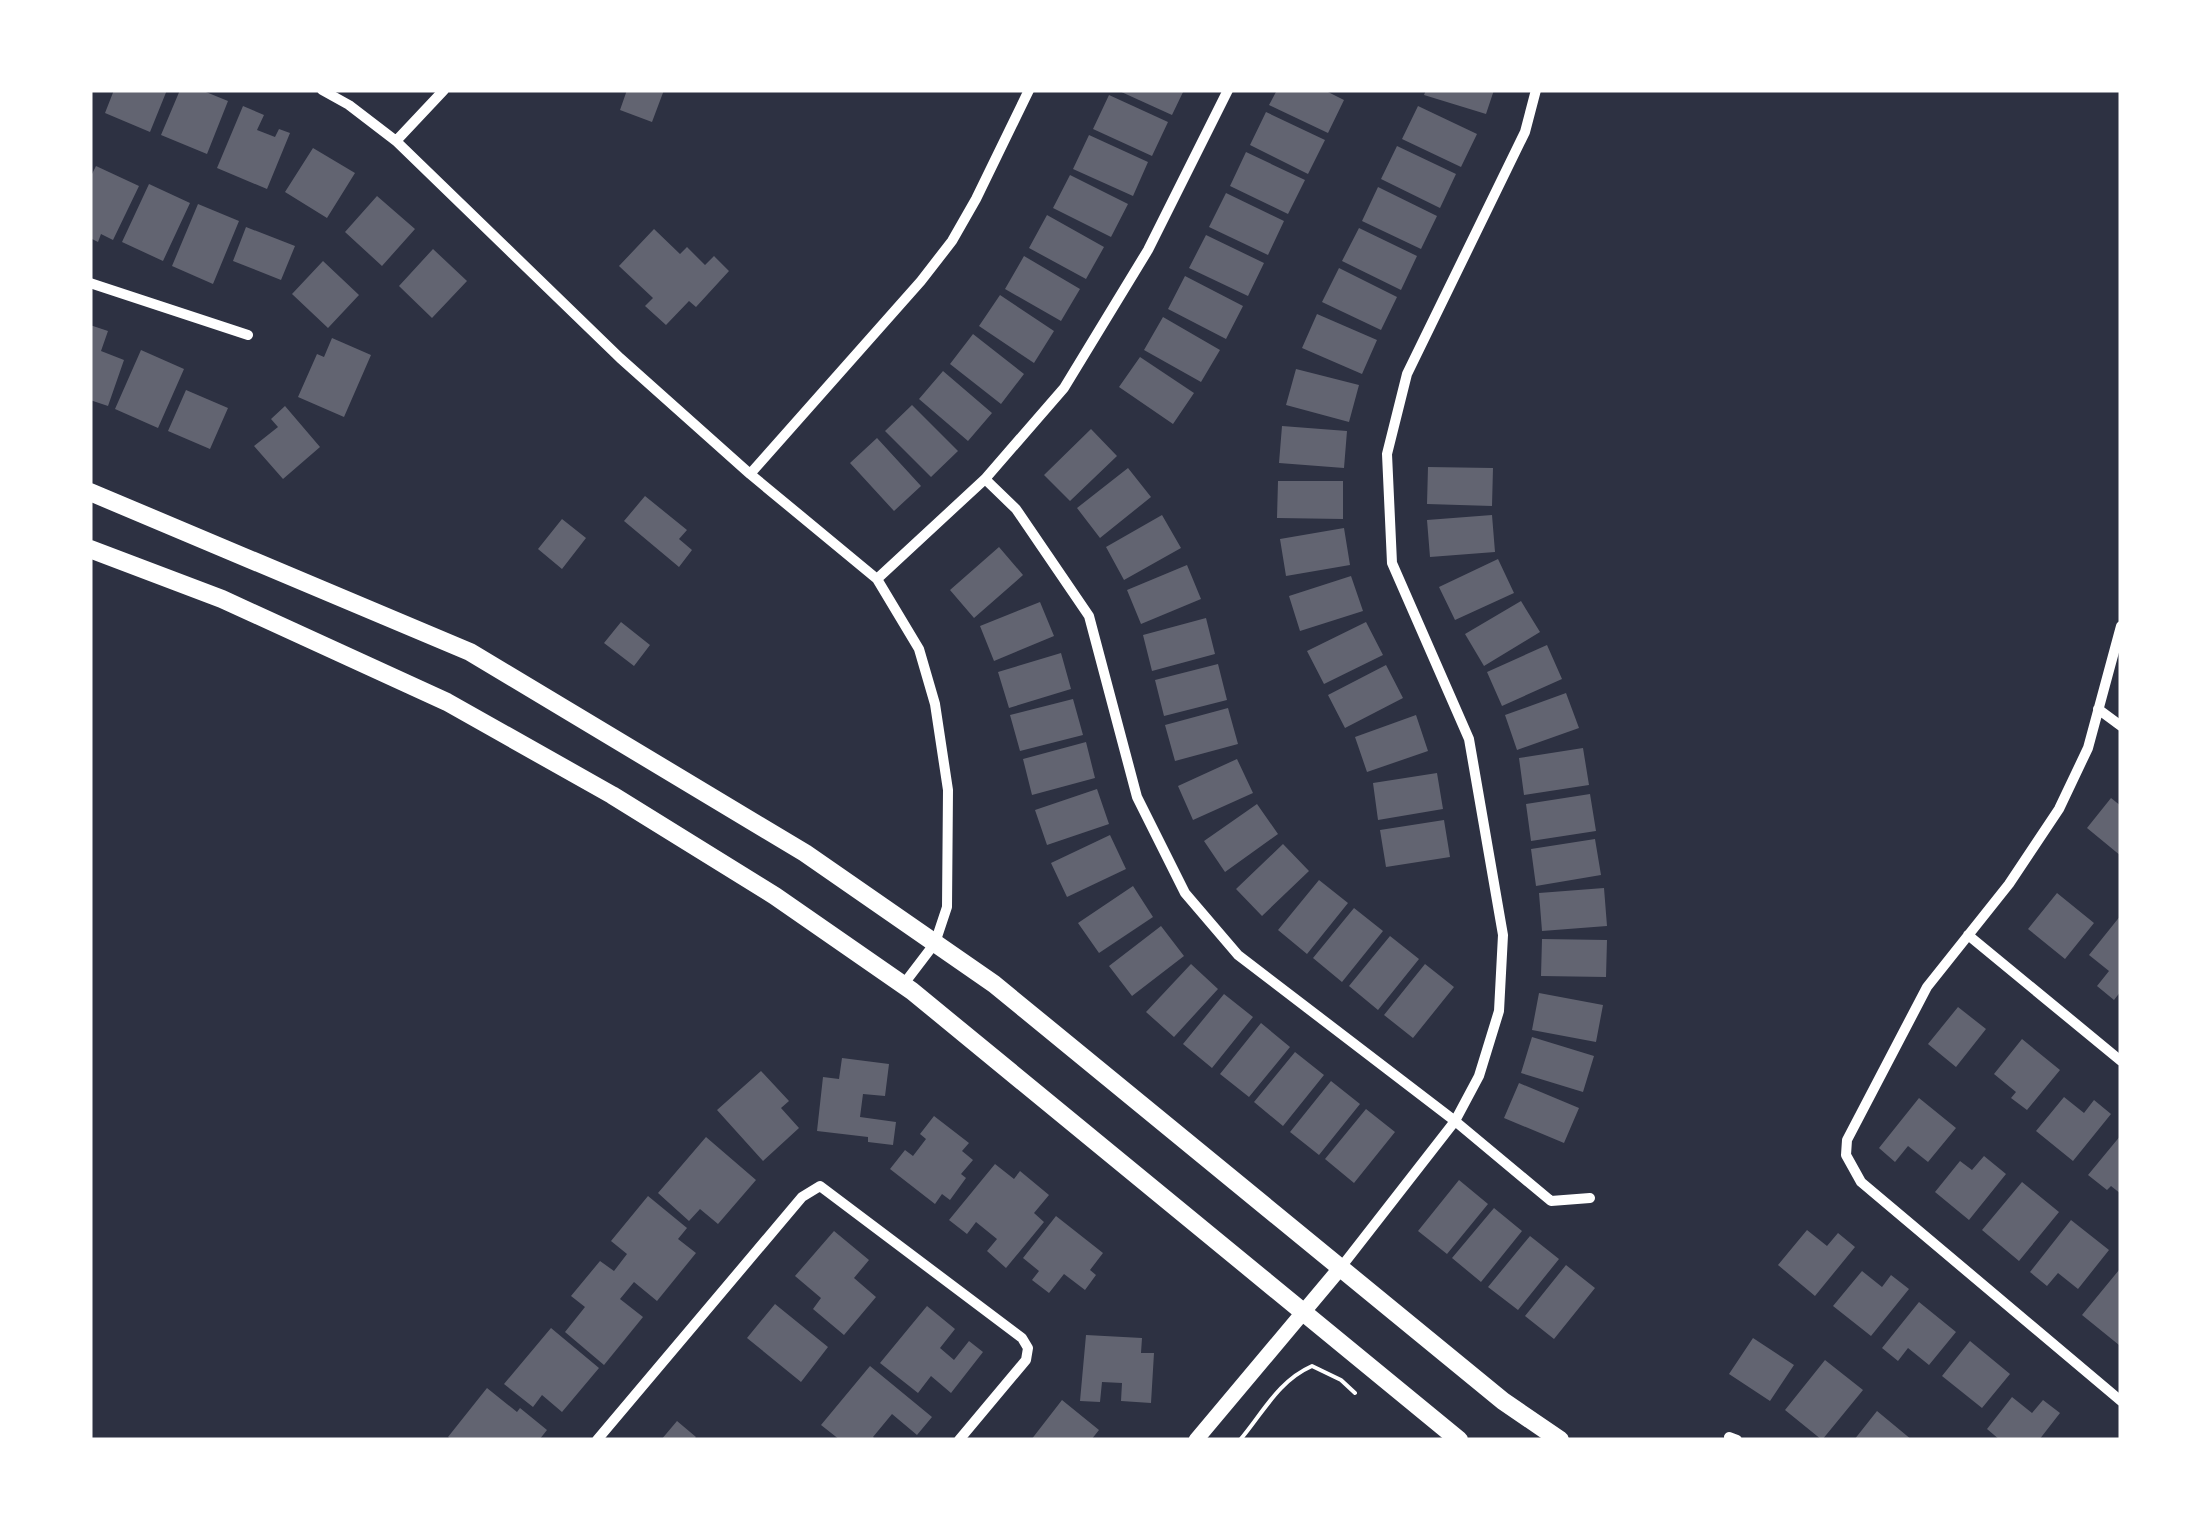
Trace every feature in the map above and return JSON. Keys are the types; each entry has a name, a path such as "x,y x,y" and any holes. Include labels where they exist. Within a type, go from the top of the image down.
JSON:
{"main road":[{"path":"90,492 470,652 805,854 994,984 1504,1401 1560,1440"},
{"path":"90,549 222,599 447,702 612,795 774,896 903,985 1459,1440"}],"street":[{"path":"322,90 349,105 396,142 620,358 750,474 877,579 919,649 935,704 948,810 947,906 935,943 903,985"},
{"path":"396,142 444,90"},
{"path":"750,474 952,241 1029,90"},
{"path":"877,579 985,479 1064,388 1148,250 1228,90"},
{"path":"1196,1440 1305,1313 1455,1121 1480,1076 1499,1011 1503,935 1469,738 1392,563 1387,454 1408,374 1526,132 1536,90"},
{"path":"90,283 248,335"},
{"path":"985,479 1016,508 1089,616 1137,796 1185,894 1238,955 1455,1121 1551,1200 1590,1198"},
{"path":"2121,626 2075,778 2009,884 1927,986 1847,1140 1846,1155 1861,1182 2121,1401"},
{"path":"2098,709 2121,726"},
{"path":"1968,935 2121,1061"},
{"path":"597,1440 802,1197 820,1186 1022,1338 1028,1348 1026,1360 960,1440"}],"path":[{"path":"1240,1440 1282,1385 1312,1366 1341,1380 1355,1393"}],"building":[{"path":"114,90 167,90 150,132 105,113"},
{"path":"180,90 201,90 228,101 207,154 161,135"},
{"path":"627,90 664,90 652,122 620,110"},
{"path":"1117,90 1184,90 1172,115"},
{"path":"1277,90 1324,90 1344,100 1328,133 1269,105"},
{"path":"1426,90 1494,90 1486,114 1424,95"},
{"path":"1109,95 1168,122 1152,156 1093,129"},
{"path":"243,106 264,115 257,130 275,137 279,129 290,133 267,189 217,168"},
{"path":"1418,106 1477,134 1461,167 1402,139"},
{"path":"1266,112 1325,140 1308,174 1250,145"},
{"path":"1089,135 1148,162 1133,196 1073,169"},
{"path":"1397,146 1456,174 1440,208 1381,179"},
{"path":"313,148 355,173 327,218 285,192"},
{"path":"1246,152 1305,180 1288,214 1230,186"},
{"path":"96,166 139,186 113,240 101,234 98,242 90,238 90,178"},
{"path":"1070,175 1128,204 1111,237 1053,208"},
{"path":"149,184 190,203 163,261 122,242"},
{"path":"1378,187 1437,216 1421,249 1362,221"},
{"path":"1226,193 1284,221 1268,255 1209,227"},
{"path":"377,196 415,229 382,266 345,232"},
{"path":"198,204 239,221 213,284 172,266"},
{"path":"1047,215 1104,247 1086,279 1029,248"},
{"path":"246,227 295,246 281,280 233,261"},
{"path":"1359,228 1417,256 1401,290 1342,261"},
{"path":"654,229 680,254 687,247 705,265 714,256 729,271 696,307 689,301 666,325 645,306 653,298 619,266"},
{"path":"1206,235 1264,263 1248,296 1189,268"},
{"path":"433,249 467,281 432,318 399,286"},
{"path":"1024,256 1080,289 1061,321 1005,289"},
{"path":"323,261 359,295 328,328 292,294"},
{"path":"1339,268 1397,297 1381,330 1322,302"},
{"path":"1185,276 1243,306 1226,339 1168,309"},
{"path":"1000,295 1054,331 1034,363 979,326"},
{"path":"1317,314 1377,340 1362,374 1302,348"},
{"path":"1163,317 1220,350 1201,382 1144,350"},
{"path":"90,325 108,331 101,351 124,360 108,406 90,400"},
{"path":"973,334 1024,374 1001,404 950,364"},
{"path":"332,338 371,355 344,417 298,397 317,354 324,357"},
{"path":"141,350 184,369 158,428 115,409"},
{"path":"1140,357 1194,393 1173,424 1119,387"},
{"path":"1296,369 1359,385 1349,422 1286,405"},
{"path":"943,371 992,413 968,441 919,399"},
{"path":"186,390 228,408 210,449 168,431"},
{"path":"912,405 958,451 931,477 885,431"},
{"path":"285,406 320,447 283,479 254,446 278,427 271,419"},
{"path":"1282,426 1347,431 1344,468 1279,463"},
{"path":"1091,429 1117,456 1070,501 1044,475"},
{"path":"877,438 921,486 894,511 850,463"},
{"path":"1428,467 1493,468 1492,506 1427,504"},
{"path":"1128,468 1151,497 1100,538 1077,508"},
{"path":"1278,481 1343,481 1343,519 1277,518"},
{"path":"645,496 687,530 679,539 692,550 679,567 624,521"},
{"path":"1162,515 1181,548 1124,580 1106,547"},
{"path":"1492,515 1495,552 1430,557 1427,520"},
{"path":"562,519 586,538 562,569 538,549"},
{"path":"1344,528 1350,565 1286,576 1280,539"},
{"path":"999,547 1023,575 974,618 950,590"},
{"path":"1498,559 1514,593 1455,620 1439,587"},
{"path":"1187,565 1201,599 1141,624 1127,590"},
{"path":"1351,576 1363,611 1300,631 1289,596"},
{"path":"1521,601 1540,632 1484,666 1465,634"},
{"path":"1040,602 1054,636 994,661 980,626"},
{"path":"1206,618 1215,654 1152,671 1143,635"},
{"path":"621,622 650,645 634,666 604,643"},
{"path":"1366,622 1383,655 1324,684 1307,651"},
{"path":"1547,645 1562,679 1502,706 1487,672"},
{"path":"1061,653 1071,689 1009,708 998,672"},
{"path":"1218,664 1227,700 1164,716 1155,680"},
{"path":"1386,665 1403,698 1345,728 1328,695"},
{"path":"1566,693 1579,728 1517,750 1505,715"},
{"path":"1073,699 1083,735 1020,751 1010,715"},
{"path":"1228,708 1238,744 1175,761 1165,725"},
{"path":"1416,715 1428,751 1367,772 1355,737"},
{"path":"1086,742 1095,778 1032,795 1023,759"},
{"path":"1583,748 1589,785 1524,795 1519,758"},
{"path":"1237,759 1253,793 1193,820 1178,786"},
{"path":"1437,773 1443,809 1378,820 1373,783"},
{"path":"1097,789 1109,824 1047,845 1035,810"},
{"path":"1590,794 1596,831 1531,841 1526,804"},
{"path":"2111,798 2121,806 2121,856 2087,828"},
{"path":"1257,804 1278,834 1225,872 1204,841"},
{"path":"1444,820 1450,857 1386,867 1380,830"},
{"path":"1110,835 1126,869 1067,897 1051,863"},
{"path":"1595,839 1601,875 1536,886 1531,849"},
{"path":"1283,844 1309,871 1262,916 1236,889"},
{"path":"1319,880 1348,903 1307,954 1278,930"},
{"path":"1133,886 1153,917 1099,953 1078,923"},
{"path":"1604,888 1607,926 1542,931 1539,893"},
{"path":"2057,893 2094,923 2065,959 2028,929"},
{"path":"1354,908 1383,931 1342,982 1313,958"},
{"path":"2121,915 2121,991 2114,1000 2097,986 2109,971 2089,955"},
{"path":"1161,926 1184,956 1132,996 1109,966"},
{"path":"1390,936 1419,959 1378,1010 1349,986"},
{"path":"1542,939 1607,940 1606,977 1541,976"},
{"path":"1191,964 1218,989 1174,1037 1146,1012"},
{"path":"1425,964 1454,987 1413,1038 1384,1015"},
{"path":"1539,993 1603,1005 1596,1042 1532,1030"},
{"path":"1224,994 1253,1017 1212,1068 1183,1044"},
{"path":"1958,1007 1986,1029 1956,1067 1928,1044"},
{"path":"1261,1023 1290,1047 1249,1097 1220,1074"},
{"path":"1532,1037 1594,1056 1583,1092 1521,1073"},
{"path":"2022,1039 2060,1070 2027,1110 2011,1098 2016,1092 1994,1074"},
{"path":"1295,1052 1324,1075 1283,1126 1254,1102"},
{"path":"842,1058 889,1064 885,1096 863,1094 860,1117 896,1122 893,1145 868,1142 868,1137 817,1131 823,1077 839,1079"},
{"path":"761,1071 789,1101 781,1108 799,1128 763,1161 717,1110"},
{"path":"1331,1081 1360,1104 1319,1155 1290,1132"},
{"path":"1519,1083 1579,1108 1564,1143 1504,1118"},
{"path":"2064,1097 2084,1113 2094,1100 2111,1114 2073,1161 2036,1131"},
{"path":"1919,1098 1956,1128 1928,1162 1908,1146 1895,1162 1879,1148"},
{"path":"1366,1109 1395,1132 1354,1183 1325,1159"},
{"path":"934,1116 969,1143 962,1151 973,1160 961,1174 966,1178 950,1200 942,1194 935,1204 890,1169 905,1150 913,1156 926,1139 920,1134"},
{"path":"2121,1135 2121,1194 2111,1186 2107,1190 2088,1175"},
{"path":"706,1137 756,1180 718,1224 700,1209 689,1221 658,1193"},
{"path":"1984,1156 2006,1174 1969,1220 1935,1192 1960,1161 1972,1170"},
{"path":"995,1164 1014,1179 1020,1171 1049,1195 1034,1213 1044,1222 1006,1268 987,1251 997,1239 976,1222 967,1234 949,1220"},
{"path":"1459,1180 1488,1204 1447,1254 1418,1231"},
{"path":"2022,1182 2059,1212 2019,1261 1982,1230"},
{"path":"648,1196 687,1228 678,1239 696,1253 657,1301 634,1282 620,1299 643,1317 604,1365 565,1332 585,1307 571,1296 600,1261 614,1271 627,1254 611,1241"},
{"path":"1494,1208 1522,1231 1481,1282 1452,1258"},
{"path":"1056,1216 1103,1253 1090,1270 1096,1275 1085,1290 1064,1274 1049,1293 1032,1280 1039,1271 1023,1258"},
{"path":"2071,1220 2109,1250 2078,1289 2058,1273 2047,1286 2030,1272"},
{"path":"1807,1230 1827,1246 1838,1233 1855,1247 1815,1296 1778,1265"},
{"path":"834,1231 869,1260 854,1278 876,1297 844,1335 813,1309 821,1298 795,1276"},
{"path":"1530,1236 1559,1259 1518,1310 1488,1287"},
{"path":"1566,1265 1595,1288 1554,1339 1525,1316"},
{"path":"1862,1271 1882,1287 1891,1275 1909,1289 1871,1336 1833,1306"},
{"path":"2121,1271 2119,1345 2082,1315"},
{"path":"1919,1302 1956,1332 1929,1365 1908,1348 1898,1361 1882,1348"},
{"path":"775,1304 828,1347 801,1382 747,1338"},
{"path":"927,1306 955,1329 940,1348 954,1360 969,1341 983,1352 951,1393 931,1376 918,1393 880,1363"},
{"path":"551,1328 599,1368 562,1412 542,1395 533,1407 504,1384"},
{"path":"1086,1335 1142,1338 1141,1353 1154,1353 1151,1403 1121,1401 1122,1383 1102,1382 1100,1402 1080,1401"},
{"path":"1753,1338 1794,1365 1770,1401 1729,1374"},
{"path":"1970,1341 2010,1374 1982,1408 1942,1376"},
{"path":"1825,1360 1863,1390 1822,1440 1785,1410"},
{"path":"870,1366 932,1417 917,1435 892,1414 873,1437 876,1440 840,1440 821,1425"},
{"path":"487,1388 547,1430 539,1440 448,1437"},
{"path":"2012,1397 2032,1413 2043,1400 2060,1413 2039,1440 2000,1440 1987,1429"},
{"path":"1062,1400 1099,1430 1091,1440 1031,1440"},
{"path":"1877,1411 1912,1440 1854,1440"},
{"path":"677,1421 696,1437 661,1440"}]}
